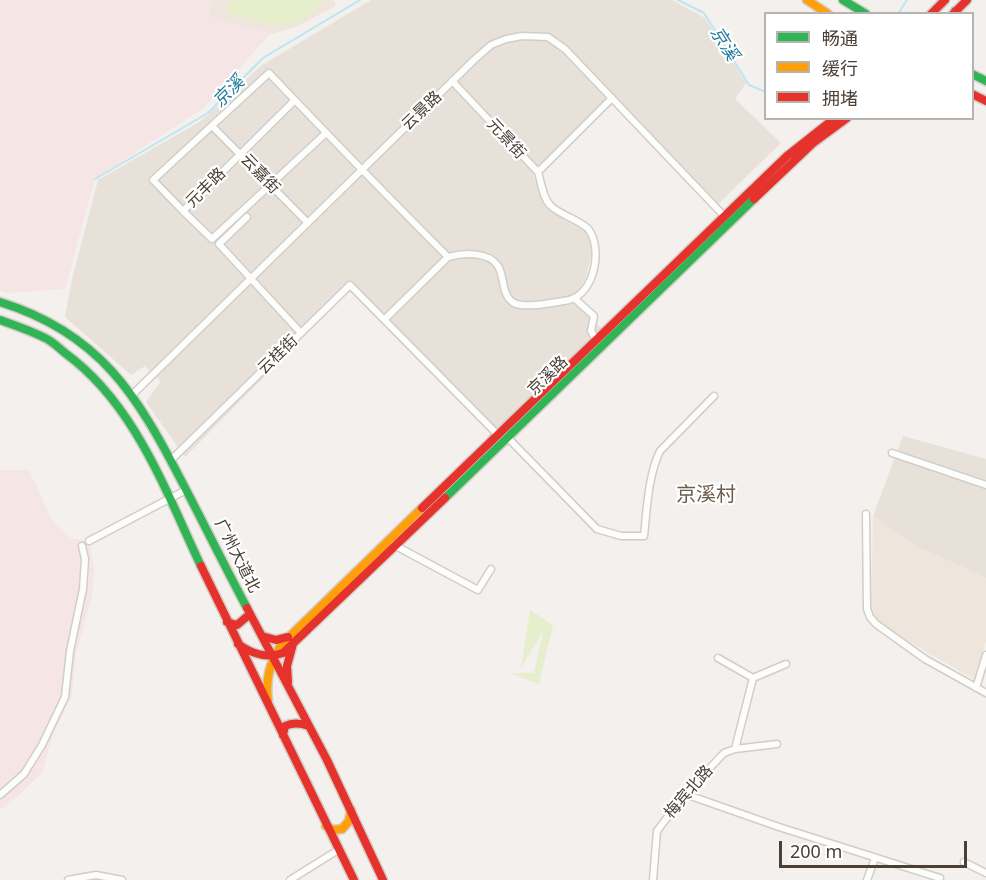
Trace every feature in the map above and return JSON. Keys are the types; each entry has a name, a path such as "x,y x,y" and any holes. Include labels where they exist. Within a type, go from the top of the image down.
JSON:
{"main road":[{"path":"807,0 825,12"},
{"path":"843,0 863,12"},
{"path":"933,12 945,0"},
{"path":"955,12 967,0"},
{"name":"京溪路","path":"291,640 394,546 597,341 787,156 832,120"},
{"name":"京溪路","path":"270,710 266,685 273,658 502,436 678,274 792,161 844,120"},
{"name":"广州大道北","path":"0,302 29,312 57,326 104,364 132,395 171,460 309,726 383,880"},
{"path":"0,320 44,337 91,373 115,401 133,428 354,880"},
{"path":"227,622 237,625 250,614"},
{"path":"262,636 276,640 291,640 287,666 291,694"},
{"path":"237,644 253,654 273,658"},
{"path":"283,735 285,726 289,723 309,726"},
{"path":"326,825 333,830 342,829 349,821 351,810"}],"street":[{"name":"云景路","path":"132,395 452,81 491,45 506,39 548,37 566,49 725,217"},
{"name":"元丰路","path":"269,73 295,100 183,211 153,180 269,73"},
{"name":"元景街","path":"452,81 537,172 612,98"},
{"path":"295,100 361,171 447,257"},
{"name":"云嘉街","path":"212,126 308,223"},
{"path":"183,211 212,239 326,134"},
{"path":"385,319 447,257 456,254 480,255 491,259 499,267 506,294 513,303 523,306 579,296 590,279 596,251 594,240 588,228 565,217 549,204 537,172"},
{"path":"247,217 219,244 301,333"},
{"name":"云桂街","path":"171,460 350,285 597,529 621,536 644,536 655,460 660,451 714,396"},
{"path":"574,298 594,316 591,331 597,341"},
{"path":"892,453 986,485"},
{"path":"88,541 186,490"},
{"path":"866,514 867,609 870,618 925,659 986,693"},
{"path":"0,795 24,774 42,745 65,697 70,651 83,589 86,559 82,546"},
{"path":"394,546 478,590 491,569"},
{"path":"976,688 986,655"},
{"path":"718,658 753,678"},
{"path":"753,678 786,664"},
{"path":"753,678 735,749 777,744"},
{"name":"梅宾北路","path":"653,880 657,831 685,794 724,753 735,749"},
{"path":"685,794 779,827 940,878 939,880"},
{"path":"290,880 338,850"},
{"path":"867,880 875,858"},
{"path":"964,862 986,873"},
{"path":"68,880 96,875 122,880"}],"shaded area":[{"path":"0,0 213,0 208,16 270,34 205,107 95,179 65,289 8,293 0,291"},
{"path":"213,0 334,0 336,6 294,28 270,34 208,16"},
{"path":"371,0 672,0 705,18 746,83 735,99 781,143 718,204 613,95 532,172 545,204 564,220 585,230 590,241 592,251 586,277 577,293 573,295 603,331 494,435 351,289 185,457 146,402 161,381 145,366 131,375 65,317 72,279 98,180 201,121 262,65"},
{"path":"903,436 986,459 986,578 920,548 873,516"},
{"path":"0,470 29,470 53,522 71,538 89,541 94,569 92,596 76,654 72,695 54,731 42,773 0,810"},
{"path":"873,516 920,548 986,578 986,641 975,680 896,634 880,623 871,613"}],"green space":[{"path":"229,0 321,0 319,8 293,24 271,25 226,12"},
{"path":"530,610 553,625 539,684 510,673 534,673 543,631 521,668"}],"waterway":[{"name":"京溪","path":"95,179 208,113 263,58 360,0"},
{"name":"京溪","path":"678,0 704,13 749,85 764,91"},
{"name":"京溪","path":"899,12 907,0"}],"traffic: fast":[{"path":"843,0 863,12"},
{"path":"974,75 986,81"},
{"path":"445,498 754,199"},
{"path":"0,302 35,315 64,331 90,350 112,371 149,422 247,608"},
{"path":"0,320 52,342 89,374 111,397 146,450 201,566"}],"traffic: slow":[{"path":"807,0 825,12"},
{"path":"268,701 269,671 282,644 422,508"},
{"path":"326,826 333,830 342,829 349,821 351,810"}],"traffic: jam":[{"path":"933,12 945,0"},
{"path":"955,12 967,0"},
{"path":"974,95 986,101"},
{"path":"422,508 787,156 832,120"},
{"path":"754,199 813,143 844,120"},
{"path":"238,644 259,654 271,656 283,653 445,498"},
{"path":"201,566 354,880"},
{"path":"247,608 327,760 383,880"},
{"path":"227,622 237,625 250,614"},
{"path":"262,636 276,640 288,637"},
{"path":"288,682 287,666 293,644"},
{"path":"283,735 285,726 297,723 309,726"}],"district":[{"name":"京溪村","path":"706,495"}]}
